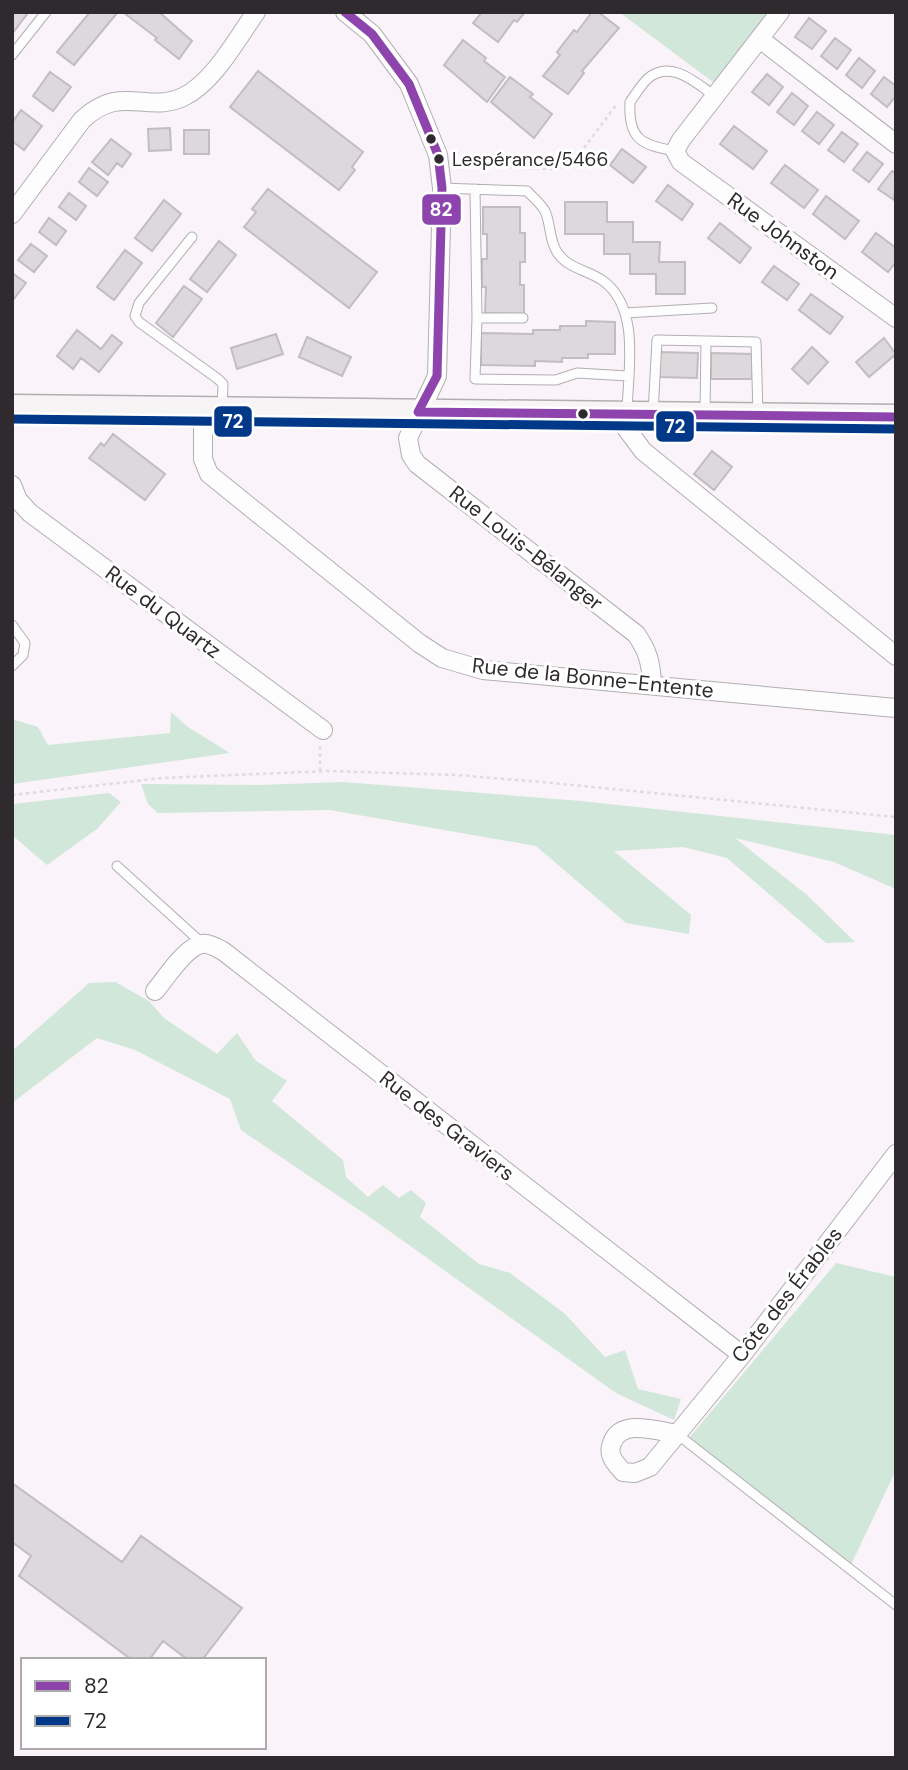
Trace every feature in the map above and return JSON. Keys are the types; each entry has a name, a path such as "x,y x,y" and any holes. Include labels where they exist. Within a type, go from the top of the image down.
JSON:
{"main road":[{"path":"12,407 896,417"}],"street":[{"path":"12,214 82,120 95,108 111,101 166,101 181,98 202,85 256,12"},
{"name":"Rue Louis-Bélanger","path":"345,12 372,34 409,84 438,155 442,188 437,376 408,438 411,455 417,464 636,634 646,648 651,663 652,684"},
{"path":"675,151 780,12"},
{"path":"760,39 896,144"},
{"name":"Rue Johnston","path":"675,151 681,162 896,318"},
{"name":"Rue de la Bonne-Entente","path":"212,411 203,459 209,474 419,643 442,658 483,670 896,708"},
{"path":"627,415 626,428 643,451 896,656"},
{"name":"Rue du Quartz","path":"12,485 18,500 30,513 321,738"},
{"path":"155,991 184,955 203,944"},
{"name":"Rue des Graviers","path":"203,944 223,951 742,1355"},
{"name":"Côte des Érables","path":"677,1434 742,1355 896,1154"}],"lane":[{"path":"12,55 46,12"},
{"path":"675,151 642,142 632,132 629,102 650,77 660,73 678,72 715,96"},
{"path":"442,188 527,191 545,211 557,253 570,265 603,281 615,294 625,313 629,338 627,415"},
{"path":"475,189 475,379 556,380 577,373 628,376"},
{"path":"192,237 139,303 135,316 139,322 223,384 212,411"},
{"path":"625,313 712,308"},
{"path":"477,318 523,318"},
{"path":"653,415 657,340 756,342 758,416"},
{"path":"705,416 706,341"},
{"path":"12,625 25,643 23,655 12,666"},
{"path":"117,866 203,944"},
{"path":"677,1434 896,1605"}],"path":[{"path":"459,165 538,169 566,166 577,157 623,95"},
{"path":"320,771 321,738"},
{"path":"12,795 162,778 320,771 456,775 896,817"}],"green space":[{"path":"619,12 780,12 721,88"},
{"path":"171,712 188,727 230,753 12,784 12,719 38,727 48,745 170,733"},
{"path":"343,782 581,801 896,835 896,889 834,862 735,838 807,895 855,942 826,943 727,858 683,847 614,851 691,915 689,934 626,923 536,846 330,810 158,813 148,804 141,784 259,785"},
{"path":"109,793 121,802 97,829 47,865 12,835 13,804"},
{"path":"115,982 149,1001 164,1018 217,1054 237,1033 255,1060 287,1081 272,1101 343,1160 346,1177 368,1197 383,1185 399,1198 411,1190 426,1203 420,1217 479,1264 510,1273 564,1313 605,1357 625,1350 638,1389 681,1399 674,1420 616,1393 374,1220 241,1130 230,1099 135,1050 97,1038 12,1103 12,1051 89,983"},
{"path":"836,1263 896,1277 896,1470 849,1569 689,1438"}],"building":[{"path":"12,12 32,12 28,13 12,34"},
{"path":"90,12 118,12 74,65 57,52"},
{"path":"159,12 192,41 179,59 124,13"},
{"path":"482,12 525,12 517,22 514,20 498,42 473,23"},
{"path":"592,12 598,12 619,28 582,71 584,73 568,94 543,76 560,55 557,52"},
{"path":"809,18 826,31 812,49 795,37"},
{"path":"835,38 851,50 837,69 821,56"},
{"path":"463,40 505,77 487,102 444,65"},
{"path":"859,58 875,71 862,88 846,75"},
{"path":"258,71 363,152 352,167 355,170 339,190 230,107"},
{"path":"50,72 71,87 53,111 33,96"},
{"path":"767,74 783,87 769,105 752,92"},
{"path":"510,77 533,94 530,97 552,114 534,138 491,102"},
{"path":"884,77 896,86 896,96 887,107 871,94"},
{"path":"792,93 808,106 794,125 777,112"},
{"path":"21,110 42,126 24,150 12,141 12,123"},
{"path":"817,112 834,125 819,144 802,131"},
{"path":"734,126 767,151 753,169 720,144"},
{"path":"170,128 171,150 149,151 148,129"},
{"path":"184,130 209,130 209,154 184,154"},
{"path":"842,132 858,144 844,162 828,150"},
{"path":"111,139 131,154 122,167 117,163 108,175 92,162"},
{"path":"622,149 646,167 633,183 610,165"},
{"path":"867,152 883,164 869,182 853,170"},
{"path":"785,165 818,190 804,208 771,183"},
{"path":"89,168 108,182 97,196 79,182"},
{"path":"892,171 896,173 894,200 878,189"},
{"path":"668,185 693,204 682,220 656,201"},
{"path":"268,189 377,272 349,308 244,227 256,212 252,209"},
{"path":"69,193 86,206 76,220 59,207"},
{"path":"826,196 859,221 845,239 813,214"},
{"path":"164,200 181,214 152,251 135,238"},
{"path":"565,202 607,202 607,222 633,222 633,242 660,242 659,262 685,262 685,294 656,294 656,274 630,274 630,254 604,254 604,234 565,234"},
{"path":"483,207 520,207 520,233 525,233 525,262 520,262 520,285 524,285 524,314 485,313 486,287 482,287 482,259 487,259 487,234 483,234"},
{"path":"49,218 66,231 56,245 39,232"},
{"path":"720,223 751,248 740,263 708,238"},
{"path":"876,233 896,248 896,262 888,272 862,252"},
{"path":"219,241 236,255 207,292 190,279"},
{"path":"31,244 47,256 34,272 18,260"},
{"path":"125,250 142,263 114,300 97,287"},
{"path":"774,266 799,284 787,300 762,282"},
{"path":"12,273 26,283 13,300 12,299"},
{"path":"184,286 202,299 173,337 156,323"},
{"path":"811,294 843,317 830,334 799,310"},
{"path":"586,321 615,322 615,354 588,354 588,358 562,358 562,362 535,361 535,366 481,365 481,333 533,334 533,330 586,326"},
{"path":"77,330 101,349 112,335 122,343 99,372 81,358 73,369 57,356"},
{"path":"276,334 283,354 237,369 231,348"},
{"path":"307,337 351,357 342,376 299,357"},
{"path":"884,338 896,354 869,377 856,362"},
{"path":"812,347 828,362 808,384 792,369"},
{"path":"659,352 698,353 697,378 659,377"},
{"path":"711,353 753,354 752,379 711,379"},
{"path":"113,434 165,474 145,500 89,458 101,443 104,446"},
{"path":"712,451 732,467 714,490 694,474"},
{"path":"12,1483 122,1562 141,1536 242,1608 204,1658 185,1658 163,1641 150,1658 129,1658 19,1576 31,1556 12,1542"}],"transit line":[{"name":"82","path":"345,12 372,34 409,84 438,155 442,188 437,376 418,412 896,417"},
{"name":"72","path":"12,419 896,429"}],"place":[{"name":"Lespérance/5466","path":"439,159"}]}
